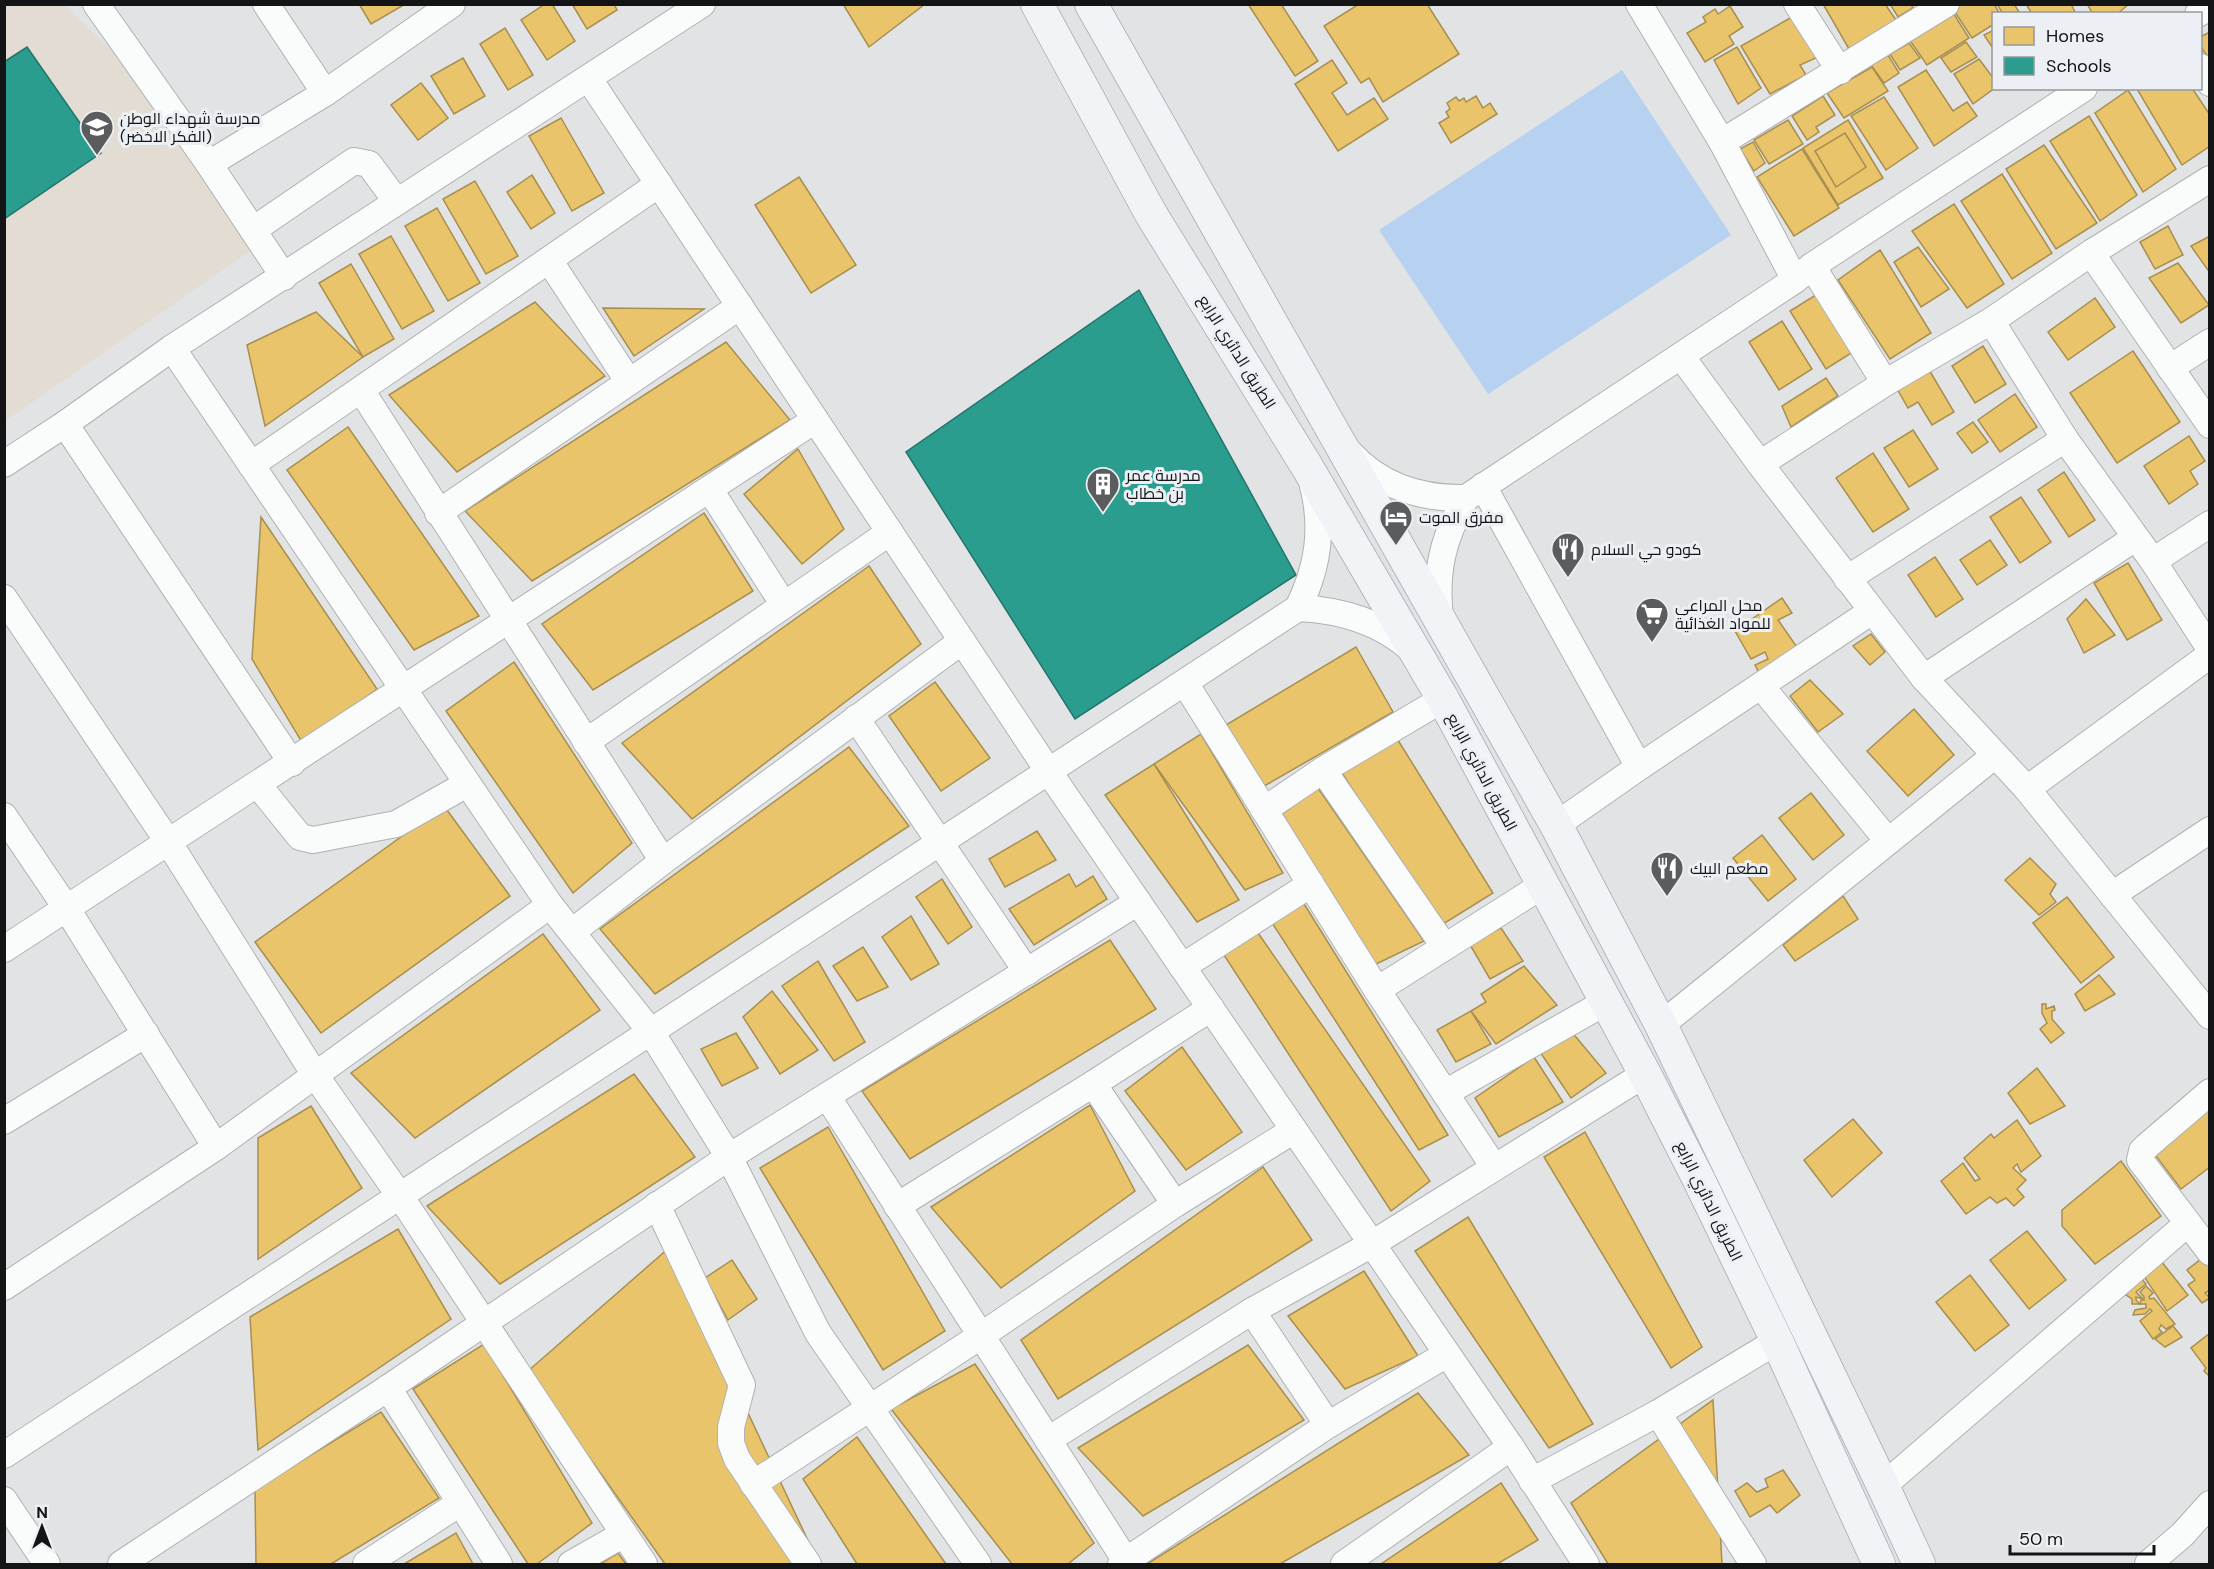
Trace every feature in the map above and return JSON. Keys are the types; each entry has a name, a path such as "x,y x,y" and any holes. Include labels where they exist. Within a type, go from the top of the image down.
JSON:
{"main road":[{"name":"الطريق الدائري الرابع","path":"1037,4 1151,214 1306,465 1421,658 1645,1074 1777,1341 1879,1564"},
{"name":"الطريق الدائري الرابع","path":"1091,4 1556,825 1661,1025 1884,1486 1918,1564"}],"street":[{"path":"96,4 209,164 284,277"},
{"path":"266,4 325,93"},
{"path":"209,164 325,93 452,4"},
{"path":"4,464 172,348 702,4"},
{"path":"1639,4 1804,273 1885,383"},
{"path":"1797,4 1840,71"},
{"path":"1722,142 1946,4"},
{"path":"589,79 1049,772 1447,1353 1586,1564"},
{"path":"1440,622 1437,596 1444,545 1453,520 1474,492 2081,90"},
{"path":"253,230 354,160 369,164 398,202"},
{"path":"1760,464 1885,383 1991,321 2091,253 2210,179"},
{"path":"251,465 659,184"},
{"path":"2091,253 2210,425"},
{"path":"549,260 629,382"},
{"path":"438,513 740,306"},
{"path":"1991,321 2065,439 2153,561 2210,649"},
{"path":"2170,368 2210,342"},
{"path":"172,348 550,905 651,1032 729,1157 818,1333 978,1564"},
{"path":"1681,356 1760,464 1924,678 2027,789 2112,895 2207,1007"},
{"path":"361,390 663,861"},
{"path":"4,949 815,420"},
{"path":"65,424 291,763"},
{"path":"1847,579 2065,439"},
{"path":"1340,442 1376,475 1397,486 1443,499 1474,492"},
{"path":"4,1455 1298,608 1313,574 1319,538 1317,501 1306,465"},
{"path":"710,490 784,605"},
{"path":"1474,492 1639,767"},
{"path":"2153,561 2210,524"},
{"path":"586,742 890,532"},
{"path":"1924,678 2135,538"},
{"path":"4,598 13,628 169,843 315,1076 400,1197 644,1564"},
{"path":"1298,608 1319,609 1359,618 1392,635 1421,658"},
{"path":"1556,825 1872,611"},
{"path":"572,932 663,861 962,641"},
{"path":"2027,789 2210,654"},
{"path":"1185,683 1377,990 1494,1167"},
{"path":"1761,686 1888,841"},
{"path":"1264,810 1323,770 1443,699"},
{"path":"856,718 1026,972"},
{"path":"1661,1025 1994,756"},
{"path":"1323,770 1444,946"},
{"path":"258,785 300,837 314,840 396,824 467,784"},
{"path":"4,816 67,909 216,1147"},
{"path":"2112,895 2210,830"},
{"path":"1182,967 1311,884"},
{"path":"1377,990 1543,885"},
{"path":"121,1564 388,1388 729,1157 1138,902"},
{"path":"4,1287 216,1147 550,905"},
{"path":"1445,1093 1606,1002"},
{"path":"897,1206 1211,1008"},
{"path":"4,1121 146,1034"},
{"path":"1048,1440 1252,1311 1372,1244 1645,1074"},
{"path":"1093,1084 1175,1204"},
{"path":"2210,1092 2147,1146 2140,1156 2142,1164 2210,1252"},
{"path":"826,1096 982,1335 1123,1563 1328,1425 1447,1353"},
{"path":"753,1484 982,1335 1175,1204 1294,1130"},
{"path":"657,1205 740,1377 742,1385 731,1427 731,1443 737,1459 808,1564"},
{"path":"1884,1486 2187,1224"},
{"path":"1252,1311 1328,1425"},
{"path":"1532,1481 1658,1413 1777,1341"},
{"path":"388,1388 499,1564"},
{"path":"1658,1413 1753,1564"},
{"path":"1344,1564 1511,1448"},
{"path":"4,1500 47,1564"},
{"path":"366,1564 460,1503"},
{"path":"2148,1564 2182,1535 2210,1504"},
{"path":"571,1564 624,1534"}],"shaded area":[{"name":"مدرسة شهداء الوطن (الفكر الاخضر)","path":"5,5 64,5 124,63 253,249 5,421"},
{"path":"1622,70 1731,235 1488,394 1379,230"}],"building: Homes":[{"path":"359,4 401,4 402,6 371,24"},
{"path":"545,4 552,4 575,41 547,60 521,20"},
{"path":"572,4 614,4 617,10 587,29"},
{"path":"843,4 925,4 869,47"},
{"path":"1248,4 1281,4 1318,61 1295,76"},
{"path":"1359,4 1427,4 1459,54 1383,102 1369,78 1361,83 1324,26"},
{"path":"1823,4 1885,4 1896,20 1849,49"},
{"path":"1890,4 1911,4 1913,8 1898,17"},
{"path":"1960,4 1994,4 1999,12 1992,12 1992,25 1972,38 1953,9"},
{"path":"1997,4 2014,4 2019,12 2002,12"},
{"path":"2026,4 2071,4 2075,12 2031,12"},
{"path":"2087,4 2129,4 2119,12 2092,12"},
{"path":"1730,6 1743,27 1729,36 1734,44 1705,62 1687,33 1706,22 1703,17 1715,9 1718,14"},
{"path":"1952,11 1969,38 1927,65 1909,39"},
{"path":"1792,17 1818,57 1800,65 1806,75 1770,94 1741,46"},
{"path":"505,28 533,75 508,90 480,44"},
{"path":"1992,31 1992,47 1984,35"},
{"path":"2210,32 2210,60 2202,49 2202,36"},
{"path":"1966,42 1977,57 1951,72 1941,58"},
{"path":"1909,43 1920,58 1900,70 1890,54"},
{"path":"1737,47 1761,88 1738,104 1714,60"},
{"path":"1888,55 1899,73 1884,83 1871,65"},
{"path":"463,58 485,96 454,114 431,76"},
{"path":"1979,59 1992,76 1992,90 1973,104 1954,74"},
{"path":"1332,60 1347,83 1332,93 1347,115 1374,98 1388,119 1338,151 1295,84"},
{"path":"1872,67 1888,91 1844,118 1827,93"},
{"path":"1926,70 1953,111 1967,102 1977,116 1934,146 1898,87"},
{"path":"421,83 448,118 418,140 391,105"},
{"path":"2128,90 2176,169 2143,192 2095,113"},
{"path":"2138,90 2193,90 2210,115 2210,146 2182,165"},
{"path":"1476,96 1483,108 1490,103 1497,114 1451,143 1439,123 1449,117 1446,112 1450,109 1447,103 1456,97 1459,101 1464,98 1466,102"},
{"path":"1823,96 1835,115 1816,127 1819,132 1807,140 1792,116"},
{"path":"1884,97 1918,148 1886,170 1851,116"},
{"path":"2089,116 2137,195 2100,221 2050,141"},
{"path":"561,118 604,193 572,211 529,136"},
{"path":"1788,120 1803,144 1769,164 1754,140"},
{"path":"1848,120 1883,178 1838,205 1803,148"},
{"path":"1845,133 1866,167 1836,187 1815,151"},
{"path":"1753,142 1765,163 1754,171 1740,149"},
{"path":"2044,145 2097,223 2056,249 2006,169"},
{"path":"1802,149 1839,208 1794,236 1757,177"},
{"path":"2002,174 2052,253 2012,279 1961,201"},
{"path":"532,175 555,213 531,229 507,192"},
{"path":"799,177 856,265 811,293 755,205"},
{"path":"475,181 518,256 486,274 443,199"},
{"path":"1954,204 2004,284 1967,308 1912,231"},
{"path":"437,208 480,283 448,301 405,226"},
{"path":"2168,226 2183,255 2155,269 2140,242"},
{"path":"391,236 434,311 402,329 359,254"},
{"path":"2210,236 2210,273 2191,246"},
{"path":"1918,247 1949,289 1921,307 1894,262"},
{"path":"1880,250 1931,333 1890,359 1838,280"},
{"path":"2178,263 2209,305 2181,323 2149,278"},
{"path":"351,264 394,339 363,357 319,283"},
{"path":"1819,293 1856,350 1826,369 1790,311"},
{"path":"2095,298 2115,327 2068,360 2048,332"},
{"path":"535,302 605,376 457,472 389,395"},
{"path":"603,308 704,309 634,356"},
{"path":"316,312 363,357 265,426 247,345"},
{"path":"1782,321 1812,369 1779,390 1749,342"},
{"path":"726,342 790,420 532,581 465,511"},
{"path":"1983,346 2006,384 1975,403 1952,366"},
{"path":"2133,351 2180,422 2117,463 2070,393"},
{"path":"1928,368 1954,412 1932,425 1918,402 1908,408 1896,387"},
{"path":"1826,378 1838,396 1791,427 1782,406"},
{"path":"2015,394 2037,427 2000,452 1978,420"},
{"path":"1973,422 1988,442 1972,453 1957,433"},
{"path":"348,427 479,616 414,650 287,470"},
{"path":"1913,430 1938,469 1909,487 1884,448"},
{"path":"2189,436 2205,461 2190,471 2198,484 2169,504 2144,466"},
{"path":"798,449 844,529 802,564 744,494"},
{"path":"1873,453 1909,509 1873,532 1836,478"},
{"path":"2064,472 2095,520 2069,537 2038,490"},
{"path":"2021,497 2051,542 2020,563 1990,517"},
{"path":"704,513 753,591 593,690 542,624"},
{"path":"261,517 377,689 303,744 252,659"},
{"path":"1990,540 2007,565 1977,585 1960,560"},
{"path":"1935,557 1963,599 1936,617 1908,575"},
{"path":"2128,563 2162,620 2127,640 2094,583"},
{"path":"869,566 921,644 692,819 622,743"},
{"path":"1782,598 1792,613 1778,620 1799,650 1760,675 1755,665 1768,659 1765,652 1751,659 1735,631"},
{"path":"2086,599 2115,635 2084,653 2067,619"},
{"path":"1871,634 1885,652 1870,665 1853,646"},
{"path":"1356,647 1393,712 1259,789 1221,728"},
{"path":"514,662 632,843 573,893 446,711"},
{"path":"1810,680 1843,714 1818,732 1790,696"},
{"path":"935,682 990,758 941,791 889,716"},
{"path":"1914,709 1954,755 1908,796 1867,751"},
{"path":"1201,734 1283,873 1245,890 1154,764"},
{"path":"1396,737 1493,893 1440,926 1342,773"},
{"path":"849,747 909,826 655,994 600,929"},
{"path":"1154,764 1239,900 1197,922 1105,795"},
{"path":"1318,788 1424,941 1374,965 1282,814"},
{"path":"1811,793 1844,835 1813,860 1779,818"},
{"path":"444,806 510,896 321,1033 255,942"},
{"path":"1037,831 1056,860 1005,887 989,859"},
{"path":"1762,835 1796,879 1768,901 1733,858"},
{"path":"2030,858 2056,884 2050,894 2056,902 2039,915 2005,880"},
{"path":"1069,874 1076,887 1093,876 1107,899 1034,945 1009,909"},
{"path":"942,879 972,927 948,944 916,897"},
{"path":"1843,896 1858,919 1795,961 1783,945"},
{"path":"2067,897 2114,957 2081,983 2033,923"},
{"path":"1301,899 1448,1135 1419,1150 1269,918"},
{"path":"911,916 939,964 911,980 882,937"},
{"path":"1501,928 1523,961 1490,979 1469,943"},
{"path":"1256,930 1430,1181 1391,1211 1222,952"},
{"path":"543,934 600,1010 415,1138 351,1073"},
{"path":"1110,940 1156,1009 910,1159 862,1091"},
{"path":"863,947 888,987 857,1001 833,966"},
{"path":"818,961 865,1042 834,1061 782,986"},
{"path":"1524,966 1557,1005 1496,1044 1471,1011 1486,1002 1481,994"},
{"path":"2099,975 2115,994 2085,1011 2075,994"},
{"path":"772,991 818,1050 780,1074 743,1017"},
{"path":"2042,1004 2046,1004 2046,1009 2054,1006 2052,1019 2064,1033 2051,1043 2040,1029 2047,1023 2042,1013"},
{"path":"1471,1011 1491,1044 1456,1062 1437,1030"},
{"path":"1571,1031 1606,1073 1571,1098 1540,1052"},
{"path":"736,1033 758,1068 722,1086 701,1049"},
{"path":"1182,1047 1242,1132 1186,1170 1125,1091"},
{"path":"1534,1057 1563,1102 1499,1137 1475,1098"},
{"path":"2037,1068 2065,1106 2030,1124 2008,1093"},
{"path":"634,1074 695,1157 500,1284 427,1206"},
{"path":"1090,1105 1135,1191 1001,1288 931,1207"},
{"path":"311,1106 362,1188 258,1259 258,1138"},
{"path":"2210,1109 2210,1167 2181,1189 2153,1152"},
{"path":"1853,1119 1882,1153 1832,1197 1804,1160"},
{"path":"2017,1120 2041,1156 2021,1172 2017,1164 2013,1168 2026,1180 2017,1189 2024,1197 2014,1206 2006,1198 1997,1203 1990,1197 1966,1214 1941,1181 1963,1163 1975,1181 1980,1179 1964,1158 1991,1134 1994,1138"},
{"path":"828,1127 945,1331 883,1370 760,1168"},
{"path":"1585,1132 1702,1347 1671,1368 1544,1157"},
{"path":"2121,1161 2161,1216 2095,1264 2062,1226 2062,1210"},
{"path":"1263,1167 1312,1240 1058,1399 1021,1340"},
{"path":"1468,1217 1593,1424 1549,1448 1415,1251"},
{"path":"398,1229 451,1319 258,1450 250,1317"},
{"path":"2027,1231 2066,1280 2029,1309 1990,1260"},
{"path":"670,1247 819,1564 665,1564 528,1371"},
{"path":"2205,1256 2210,1261 2210,1290 2205,1293 2210,1298 2202,1303 2188,1285 2195,1280 2187,1270"},
{"path":"732,1260 757,1299 728,1320 705,1278"},
{"path":"2161,1261 2188,1295 2167,1311 2143,1275"},
{"path":"1364,1271 1418,1356 1345,1389 1288,1316"},
{"path":"1970,1275 2009,1325 1975,1351 1936,1302"},
{"path":"2139,1276 2146,1284 2136,1292 2143,1299 2136,1297 2140,1304 2132,1304 2132,1299 2123,1293"},
{"path":"2146,1286 2153,1293 2150,1299 2154,1298 2175,1324 2166,1329 2161,1325 2159,1329 2162,1332 2153,1339 2140,1321 2152,1311 2150,1309 2145,1314 2133,1315 2135,1310 2146,1308 2146,1304 2140,1304 2144,1297 2140,1292"},
{"path":"2173,1326 2182,1337 2165,1347 2155,1339"},
{"path":"2210,1333 2210,1377 2191,1348"},
{"path":"484,1344 592,1523 537,1564 528,1564 413,1389"},
{"path":"1248,1345 1304,1420 1143,1516 1078,1448"},
{"path":"975,1364 1094,1543 1068,1564 1012,1564 891,1409"},
{"path":"1418,1393 1469,1455 1280,1564 1147,1564"},
{"path":"1713,1400 1722,1564 1608,1564 1571,1503"},
{"path":"381,1412 439,1498 331,1564 256,1564 255,1489"},
{"path":"857,1437 946,1564 857,1564 803,1479"},
{"path":"1783,1470 1800,1495 1777,1513 1770,1505 1750,1517 1735,1491 1747,1483 1757,1492 1768,1487 1765,1479"},
{"path":"1501,1483 1538,1540 1497,1564 1381,1564"},
{"path":"456,1533 473,1564 404,1564"},
{"path":"618,1553 626,1564 600,1564"}],"building: Schools":[{"path":"27,47 101,153 4,219 4,62"},
{"name":"مدرسة عمر بن خطاب","path":"1139,290 1296,575 1075,719 906,452"}],"place":[{"name":"مدرسة شهداء الوطن (الفكر الاخضر)","path":"97,156"},
{"name":"مدرسة عمر بن خطاب","path":"1103,513"},
{"name":"مفرق الموت","path":"1396,546"},
{"name":"كودو حي السلام","path":"1568,578"},
{"name":"محل المراعي للمواد الغذائية","path":"1652,643"},
{"name":"مطعم البيك","path":"1667,897"}]}
